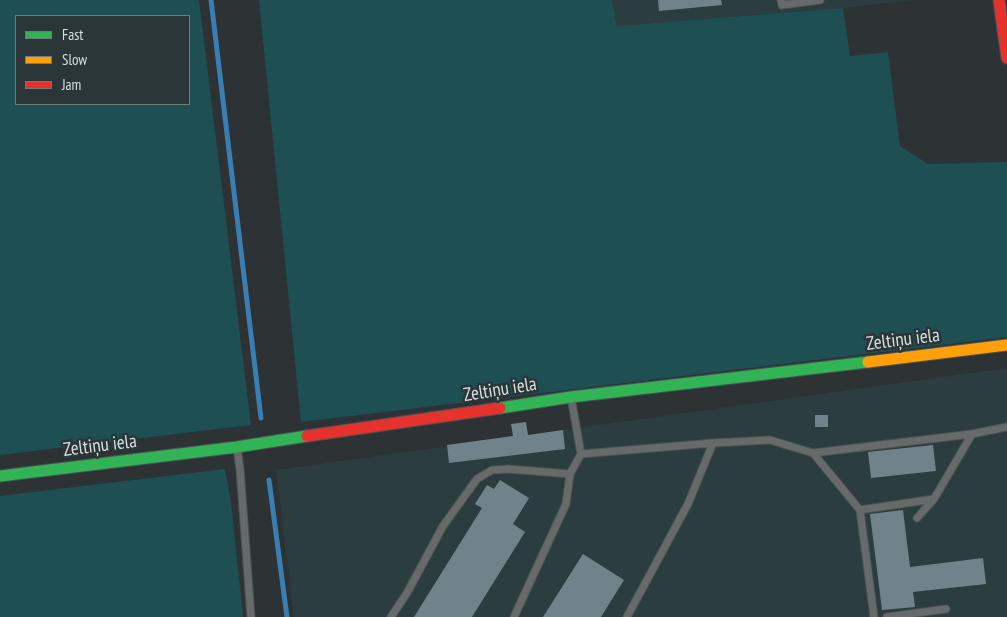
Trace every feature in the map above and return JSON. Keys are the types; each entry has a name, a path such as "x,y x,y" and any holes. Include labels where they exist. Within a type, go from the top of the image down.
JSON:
{"street":[{"path":"999,0 1007,58"},
{"name":"Zeltiņu iela","path":"0,476 237,447 571,397 1007,345"}],"lane":[{"path":"781,0 782,5 820,0"},
{"path":"514,617 566,504 570,474 581,454 571,397"},
{"path":"581,454 770,440 813,452 972,434 1007,427"},
{"path":"917,518 934,499 972,434"},
{"path":"628,617 688,504 714,443"},
{"path":"237,447 252,617"},
{"path":"813,452 860,510 874,617"},
{"path":"391,617 407,594 443,526 477,479 492,470 508,468 570,474"},
{"path":"860,510 934,499"},
{"path":"887,617 946,609"}],"shaded area":[{"path":"0,0 199,0 251,425 0,455"},
{"path":"259,0 612,0 617,26 843,8 850,56 888,52 900,146 928,164 1007,162 1007,337 301,422"},
{"path":"612,0 914,0 843,8 617,26"},
{"path":"1007,368 1007,617 294,617 276,470"},
{"path":"225,469 231,502 243,617 0,617 0,496"}],"building":[{"path":"658,0 721,0 722,5 659,11"},
{"path":"815,415 828,415 828,427 815,427"},
{"path":"526,422 528,435 563,430 565,449 449,463 447,445 513,436 511,424"},
{"path":"933,445 936,471 871,478 868,452"},
{"path":"500,480 529,498 513,524 525,532 472,617 414,617 482,508 475,504 487,485 494,489"},
{"path":"903,510 910,567 983,558 986,584 913,592 915,607 882,610 870,514"},
{"path":"583,554 624,580 601,617 543,617"}],"waterway":[{"path":"211,0 261,418"},
{"path":"269,480 287,617"}],"traffic: fast":[{"path":"500,408 571,397 868,362"},
{"path":"0,476 237,447 307,436"}],"traffic: slow":[{"path":"868,362 1007,345"}],"traffic: jam":[{"path":"999,0 1007,58"},
{"path":"307,436 500,408"}]}
